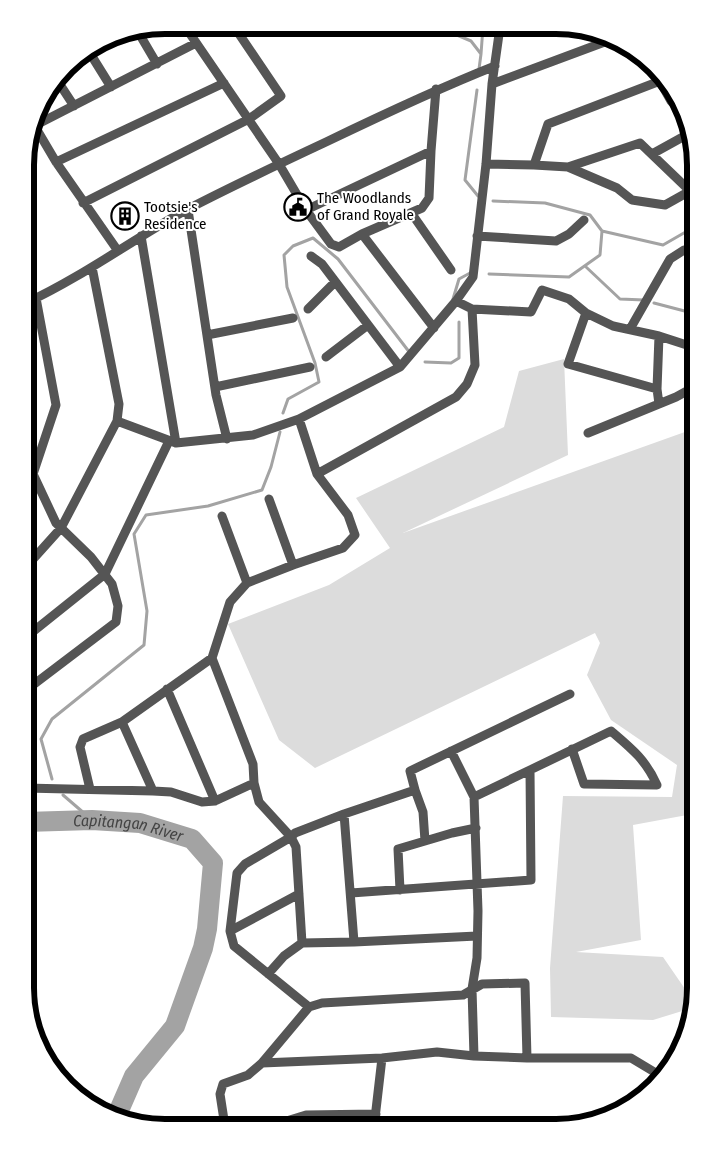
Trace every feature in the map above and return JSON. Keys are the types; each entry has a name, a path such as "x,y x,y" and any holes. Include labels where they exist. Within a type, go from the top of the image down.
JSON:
{"street":[{"path":"190,34 279,164 306,210 330,244 339,248 362,234 412,214 422,208 429,198 436,90"},
{"path":"83,202 249,119 281,96 238,34"},
{"path":"117,421 173,442 227,439 253,435 299,419 400,367 456,302 473,277 486,164 492,84 499,34"},
{"path":"140,36 157,64"},
{"path":"41,123 196,43"},
{"path":"492,84 603,43"},
{"path":"92,56 110,87"},
{"path":"34,471 56,405 36,298 188,210 279,164 436,90 495,66"},
{"path":"534,165 548,124 657,82"},
{"path":"56,162 224,83"},
{"path":"61,86 74,106"},
{"path":"38,132 83,202 118,251"},
{"path":"652,154 684,136"},
{"path":"568,167 640,142 687,185"},
{"path":"306,210 431,151"},
{"path":"486,164 568,167 617,188 632,200 665,205 687,193"},
{"path":"188,210 215,387 227,439"},
{"path":"412,214 451,270"},
{"path":"477,236 556,240 569,234 584,220"},
{"path":"362,234 434,328"},
{"path":"34,632 105,574 173,442 141,236"},
{"path":"630,329 670,259 684,250 687,251"},
{"path":"311,256 322,264 400,367"},
{"path":"34,558 61,528 117,421 119,404 92,267"},
{"path":"308,309 335,282"},
{"path":"456,302 472,309 531,312 542,290 569,299 586,312 613,326 659,336 687,345"},
{"path":"317,474 456,397 467,384 474,365 472,309"},
{"path":"586,312 568,364 657,389"},
{"path":"207,335 293,318"},
{"path":"326,358 368,325"},
{"path":"659,336 657,389 659,404"},
{"path":"215,387 310,367"},
{"path":"588,433 687,391"},
{"path":"90,789 80,747 84,739 122,722 212,658 230,602 247,583 343,548 355,535 348,516 317,474 299,419"},
{"path":"34,476 56,523 105,574 112,584 118,606 116,622 34,685"},
{"path":"269,498 292,565"},
{"path":"222,516 247,583"},
{"path":"212,658 253,764 254,782 259,802 292,837 296,847 302,943"},
{"path":"167,689 215,802"},
{"path":"425,841 423,812 410,770 570,694"},
{"path":"122,722 153,791"},
{"path":"474,796 530,770 572,749 611,731 636,752 650,770 657,784 584,784 572,749"},
{"path":"451,751 474,796 478,912 477,958 472,989 474,1056"},
{"path":"352,893 531,880 530,770"},
{"path":"34,788 171,792 202,802 215,802 254,782"},
{"path":"309,1007 234,946 230,931 237,873 245,864 292,837 295,833 415,790"},
{"path":"344,814 352,893 354,942"},
{"path":"400,890 398,849 476,828"},
{"path":"230,931 299,894"},
{"path":"268,974 284,956 302,943 477,936"},
{"path":"224,1119 220,1094 223,1084 248,1075 262,1063 309,1007 322,1003 464,994 482,984 525,982 527,1058"},
{"path":"262,1063 382,1058 437,1052 474,1056 527,1058 631,1058 654,1076"},
{"path":"375,1119 382,1058"},
{"path":"295,1119 306,1115 376,1114"}],"shaded area":[{"path":"564,359 568,455 403,533 687,431 687,815 633,825 641,940 576,952 663,957 687,992 685,1010 653,1020 551,1017 550,968 563,796 672,797 677,765 611,720 587,675 600,643 595,633 315,768 279,740 228,624 329,585 390,548 356,498 504,427 519,371"}],"waterway":[{"path":"454,34 471,41 481,54 479,69"},
{"path":"481,54 482,34"},
{"path":"477,90 465,180 478,196"},
{"path":"489,274 569,277 600,255 602,231 590,215 545,203 493,201"},
{"path":"602,231 663,245 687,231"},
{"path":"283,413 288,399 319,382 315,363 287,287 284,255 293,246 313,238 338,259 410,353"},
{"path":"585,266 620,299 644,300"},
{"path":"453,299 459,279 470,273"},
{"path":"654,303 687,312"},
{"path":"425,362 451,363 459,358 459,322"},
{"path":"52,779 41,739 52,719 144,645 147,611 134,534 146,515 208,506 262,490 271,467 280,432"},
{"path":"63,795 92,820"},
{"name":"Capitangan River","path":"34,822 92,820 140,823 192,839 213,863 207,929 203,948 175,1026 134,1076 119,1111"}],"place":[{"name":"The Woodlands of Grand Royale","path":"298,207"},
{"name":"Tootsie's Residence","path":"125,216"}]}
